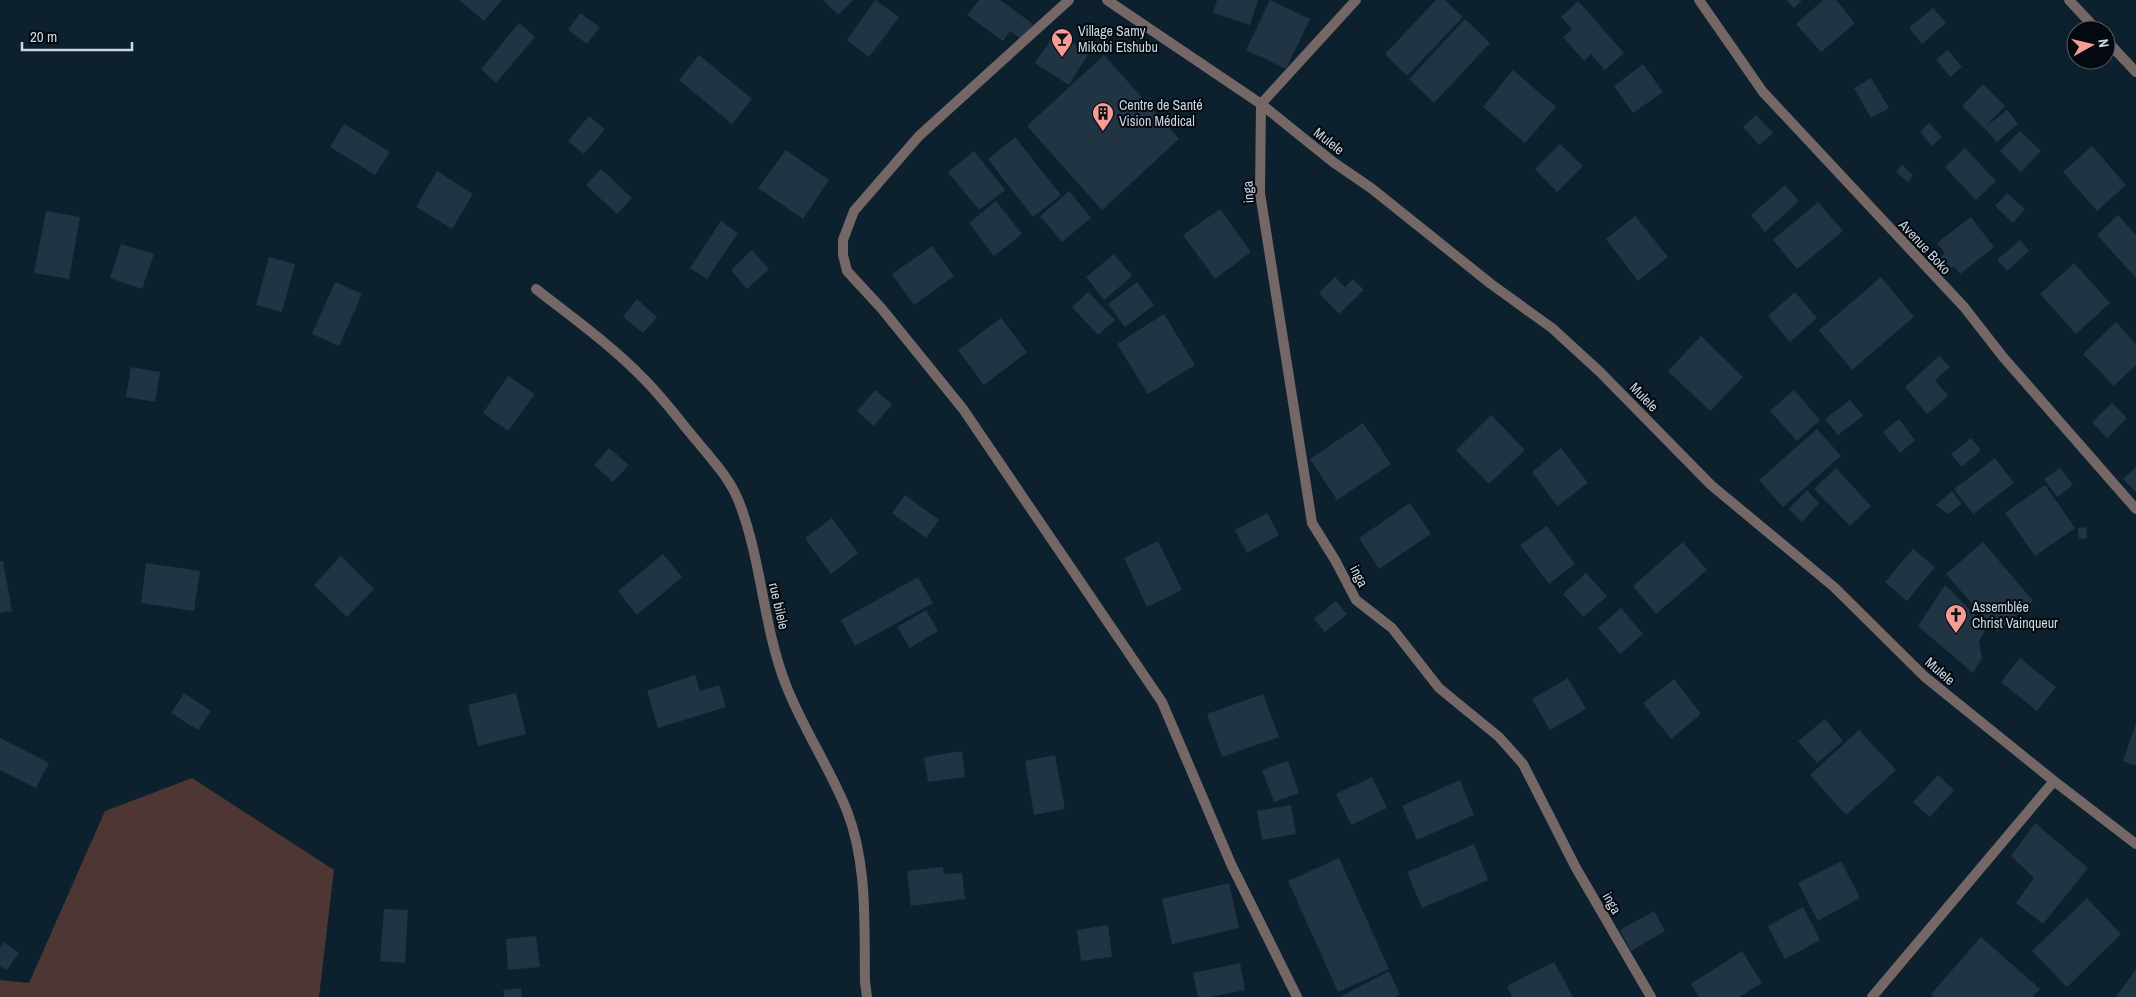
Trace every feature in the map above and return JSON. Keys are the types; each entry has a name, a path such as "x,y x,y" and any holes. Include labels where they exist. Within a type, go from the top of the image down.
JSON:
{"street":[{"path":"1069,0 919,136 854,211 843,240 843,255 847,271 882,309 963,409 1162,702 1231,864 1297,997"},
{"name":"Mulele","path":"1107,0 1261,104 1334,162 1372,188 1490,284 1552,328 1600,372 1711,485 1834,587 1925,678 2136,844"},
{"path":"1261,104 1356,0"},
{"name":"Avenue Boko","path":"1699,0 1763,92 1964,307 2003,357 2136,509"},
{"path":"2069,0 2088,20"},
{"path":"2116,51 2136,72"},
{"name":"inga","path":"1261,104 1260,193 1312,523 1335,560 1356,600 1392,628 1439,688 1499,737 1523,764 1576,868 1651,997"},
{"name":"rue bilele","path":"536,289 595,334 644,379 726,476 739,502 755,557 765,610 785,683 801,721 829,769 848,813 858,845 863,887 864,982 867,997"},
{"path":"1872,997 2054,781"}],"shaded area":[{"path":"192,778 334,870 319,997 0,997 0,980 29,983 105,811"}],"building":[{"path":"459,0 502,0 484,21"},
{"path":"823,0 853,0 838,15"},
{"path":"875,0 899,17 869,57 847,40"},
{"path":"979,0 1000,0 1033,24 1022,40 1010,31 1003,41 967,15"},
{"path":"1217,0 1258,0 1250,25 1213,13"},
{"path":"1270,0 1310,19 1286,69 1246,50"},
{"path":"1436,0 1445,0 1463,17 1407,76 1385,54"},
{"path":"1786,0 1802,0 1794,8"},
{"path":"1823,0 1836,0 1855,23 1821,52 1796,24"},
{"path":"1578,1 1624,53 1605,70 1591,54 1584,61 1563,37 1572,29 1561,17"},
{"path":"1933,8 1946,23 1922,44 1909,28"},
{"path":"580,13 600,27 587,44 568,30"},
{"path":"1465,19 1490,43 1434,103 1409,79"},
{"path":"519,23 535,37 496,83 481,69"},
{"name":"Village Samy Mikobi Etshubu","path":"1056,32 1089,53 1069,85 1035,63"},
{"path":"1948,50 1962,67 1950,77 1936,59"},
{"path":"699,55 752,99 732,124 679,80"},
{"name":"Centre de Santé Vision Médical","path":"1104,55 1179,139 1102,210 1027,126"},
{"path":"1643,64 1663,92 1633,113 1614,86"},
{"path":"1513,70 1556,107 1525,143 1483,107"},
{"path":"1871,78 1889,108 1871,118 1854,88"},
{"path":"1983,84 2005,106 1984,128 1962,106"},
{"path":"2007,110 2018,124 1997,142 1984,128"},
{"path":"1756,115 1773,133 1759,145 1743,127"},
{"path":"589,116 605,129 584,154 568,141"},
{"path":"1929,123 1942,137 1932,146 1920,132"},
{"path":"344,124 390,152 375,175 330,147"},
{"path":"2020,131 2041,151 2021,172 2000,151"},
{"path":"1015,137 1061,195 1033,217 988,159"},
{"path":"1560,144 1583,166 1557,192 1535,169"},
{"path":"2092,146 2126,185 2097,211 2063,172"},
{"path":"1965,148 1996,181 1976,200 1945,167"},
{"path":"786,150 829,180 803,219 758,188"},
{"path":"974,151 1005,190 979,210 948,172"},
{"path":"1902,165 1913,175 1908,182 1896,172"},
{"path":"601,169 632,198 617,214 586,185"},
{"path":"437,171 473,194 452,229 416,207"},
{"path":"1785,185 1799,201 1765,232 1751,215"},
{"path":"1069,191 1091,218 1062,242 1040,216"},
{"path":"2007,193 2025,209 2013,223 1995,206"},
{"path":"996,201 1022,234 994,256 969,223"},
{"path":"1818,202 1843,231 1797,269 1773,240"},
{"path":"1220,209 1251,252 1215,279 1183,235"},
{"path":"46,211 80,217 69,279 34,273"},
{"path":"2118,215 2136,235 2136,278 2097,235"},
{"path":"1635,216 1668,257 1638,281 1606,239"},
{"path":"1971,217 1994,247 1960,274 1954,266 1947,272 1937,259 1945,253 1937,243"},
{"path":"721,221 738,233 707,279 690,268"},
{"path":"2020,240 2029,251 2007,271 1997,260"},
{"path":"121,244 154,254 142,289 110,278"},
{"path":"932,246 954,276 914,305 892,274"},
{"path":"752,250 769,269 747,289 731,270"},
{"path":"1114,254 1132,276 1104,300 1086,277"},
{"path":"269,257 295,264 282,312 256,305"},
{"path":"2074,263 2110,303 2076,334 2040,294"},
{"path":"1335,277 1345,287 1353,279 1364,290 1339,314 1319,293"},
{"path":"1881,277 1914,317 1852,370 1819,330"},
{"path":"335,282 362,294 339,346 312,334"},
{"path":"1137,282 1154,305 1125,327 1108,304"},
{"path":"1088,292 1115,320 1098,335 1072,307"},
{"path":"1795,292 1817,318 1790,342 1768,316"},
{"path":"637,299 657,317 643,333 623,317"},
{"path":"1164,314 1195,365 1148,394 1117,344"},
{"path":"1001,318 1027,352 984,385 958,350"},
{"path":"2116,322 2136,344 2136,365 2114,386 2083,354"},
{"path":"1701,336 1743,377 1710,411 1668,371"},
{"path":"1939,356 1950,367 1935,380 1948,396 1927,414 1905,387"},
{"path":"131,367 160,372 155,402 126,397"},
{"path":"508,376 535,394 508,431 483,413"},
{"path":"875,390 892,404 874,426 857,411"},
{"path":"1794,390 1820,420 1797,441 1770,411"},
{"path":"1850,400 1863,416 1838,435 1825,419"},
{"path":"2112,403 2127,418 2107,438 2092,422"},
{"path":"1491,415 1525,450 1489,484 1456,450"},
{"path":"1899,419 1915,440 1900,453 1883,432"},
{"path":"1363,423 1391,464 1337,500 1310,459"},
{"path":"1817,429 1841,456 1783,507 1759,480"},
{"path":"1971,438 1981,450 1962,467 1951,454"},
{"path":"609,448 629,465 613,482 594,465"},
{"path":"1561,448 1588,483 1557,506 1532,472"},
{"path":"1995,458 2014,483 1973,514 1954,489"},
{"path":"2136,467 2136,492 2123,479"},
{"path":"1836,468 1871,506 1850,526 1814,489"},
{"path":"2060,468 2073,485 2057,497 2044,479"},
{"path":"2045,485 2075,528 2035,556 2005,513"},
{"path":"1807,490 1819,503 1802,522 1789,509"},
{"path":"1952,491 1962,504 1948,514 1936,505"},
{"path":"905,495 939,520 926,538 892,513"},
{"path":"1410,503 1431,534 1379,569 1359,538"},
{"path":"1267,513 1279,535 1247,553 1235,530"},
{"path":"832,518 858,553 831,574 805,538"},
{"path":"1547,526 1575,564 1549,584 1520,545"},
{"path":"2086,527 2087,538 2079,539 2078,528"},
{"path":"1158,541 1182,590 1147,607 1124,558"},
{"path":"1683,542 1707,570 1656,614 1633,586"},
{"path":"1983,542 2033,601 1997,632 1946,574"},
{"path":"1913,549 1935,567 1907,601 1885,582"},
{"path":"663,554 682,577 637,615 618,591"},
{"path":"341,556 374,589 347,617 314,585"},
{"path":"0,561 3,561 12,611 0,613"},
{"path":"146,563 200,571 194,611 141,603"},
{"path":"1586,573 1607,596 1583,617 1563,594"},
{"path":"918,577 933,603 855,646 841,620"},
{"name":"Assemblée Christ Vainqueur","path":"1945,585 1987,627 1979,641 1982,658 1973,673 1918,626"},
{"path":"1336,601 1347,614 1325,632 1314,619"},
{"path":"1621,608 1643,634 1620,654 1598,628"},
{"path":"926,610 938,631 910,648 897,627"},
{"path":"2020,658 2056,687 2037,711 2001,682"},
{"path":"695,675 700,691 719,685 726,707 658,728 647,691"},
{"path":"1568,678 1586,709 1550,730 1532,699"},
{"path":"1674,679 1701,714 1671,739 1643,703"},
{"path":"184,693 211,711 198,730 171,713"},
{"path":"516,693 526,734 478,746 468,705"},
{"path":"1263,694 1279,737 1222,757 1207,714"},
{"path":"1825,719 1843,741 1817,763 1798,741"},
{"path":"2136,723 2136,766 2123,761"},
{"path":"1859,730 1896,770 1846,815 1810,775"},
{"path":"0,738 49,763 36,788 0,770"},
{"path":"962,751 965,777 928,782 924,757"},
{"path":"1055,755 1065,809 1034,815 1025,761"},
{"path":"1288,761 1299,793 1274,802 1262,770"},
{"path":"1938,775 1954,790 1930,817 1913,802"},
{"path":"1372,777 1387,808 1351,825 1336,794"},
{"path":"1460,780 1474,815 1417,840 1402,806"},
{"path":"1291,805 1296,834 1262,840 1257,811"},
{"path":"2035,823 2088,868 2043,924 2016,903 2034,878 2011,856"},
{"path":"1474,844 1488,880 1422,908 1407,872"},
{"path":"1339,858 1389,969 1338,992 1288,881"},
{"path":"1841,861 1860,898 1818,921 1798,883"},
{"path":"943,867 944,874 962,873 965,899 911,906 907,871"},
{"path":"1229,883 1239,928 1172,944 1162,899"},
{"path":"2087,898 2121,934 2067,987 2032,951"},
{"path":"1803,907 1820,940 1785,959 1768,926"},
{"path":"384,909 408,910 405,963 380,961"},
{"path":"1654,911 1665,931 1631,951 1620,930"},
{"path":"1108,925 1112,957 1081,961 1077,930"},
{"path":"536,936 540,967 508,970 506,939"},
{"path":"1981,937 2040,989 2033,997 1934,997 1931,994"},
{"path":"4,942 19,953 7,970 0,966 0,948"},
{"path":"1742,951 1762,983 1739,997 1699,997 1691,984"},
{"path":"1554,962 1573,997 1512,997 1507,986"},
{"path":"1240,963 1245,990 1210,997 1198,997 1193,973"},
{"path":"2136,969 2136,997 2116,997"},
{"path":"1389,971 1400,995 1395,997 1340,997"},
{"path":"521,988 522,997 504,997 503,990"}],"place":[{"name":"Village Samy Mikobi Etshubu","path":"1062,58"},
{"name":"Centre de Santé Vision Médical","path":"1103,132"},
{"name":"Assemblée Christ Vainqueur","path":"1956,634"}]}
